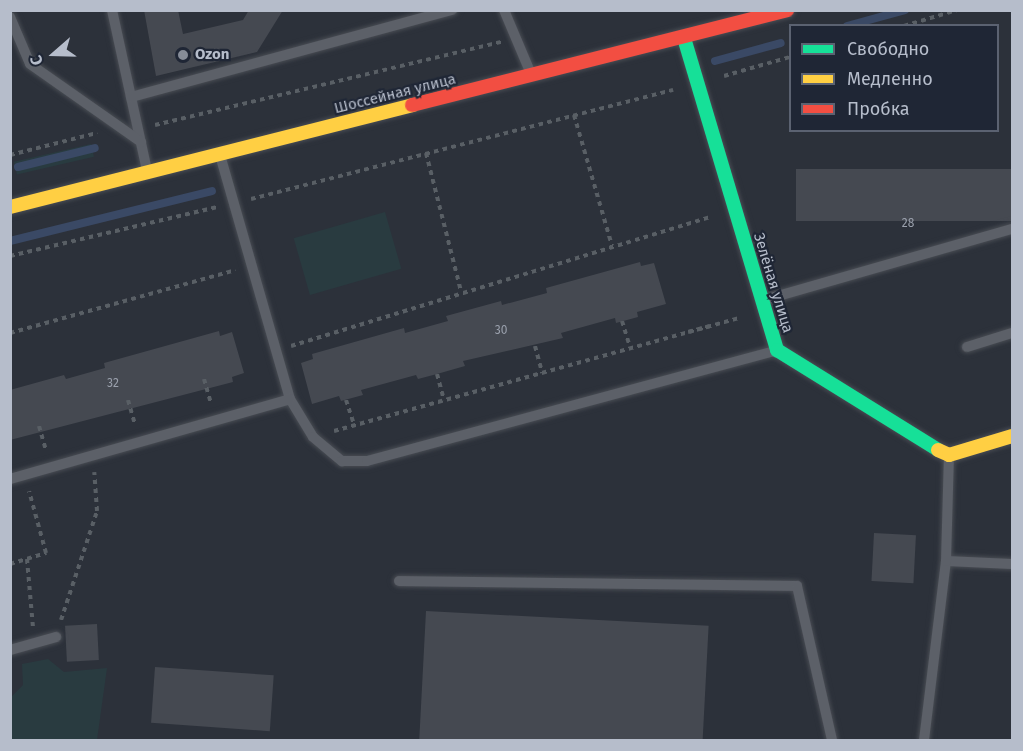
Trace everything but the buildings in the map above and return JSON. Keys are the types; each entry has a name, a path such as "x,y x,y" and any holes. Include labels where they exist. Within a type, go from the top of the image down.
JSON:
{"main road":[{"name":"Шоссейная улица","path":"10,207 147,171 533,78 787,10"},
{"name":"Зелёная улица","path":"684,38 762,306 777,350 915,438 949,454"},
{"path":"949,454 1012,436"}],"lane":[{"path":"112,10 147,171"},
{"path":"131,97 452,10"},
{"path":"504,10 533,78"},
{"path":"10,17 30,64 141,142"},
{"path":"220,154 250,266 290,399 313,437 342,461 367,461 777,350"},
{"path":"762,306 1012,229"},
{"path":"967,347 1012,333"},
{"path":"10,479 290,399"},
{"path":"924,741 946,561 949,454"},
{"path":"946,561 1012,564"},
{"path":"399,580 797,586 832,741"},
{"path":"10,650 56,637"}],"path":[{"path":"911,24 957,10"},
{"path":"137,127 516,38"},
{"path":"10,256 234,203 789,57"},
{"path":"574,115 612,246"},
{"path":"10,155 123,129"},
{"path":"426,153 461,291"},
{"path":"276,351 461,291 734,210"},
{"path":"10,333 250,266"},
{"path":"313,437 687,333 762,306"},
{"path":"622,321 630,348"},
{"path":"535,346 542,373"},
{"path":"437,374 444,400"},
{"path":"204,379 212,407"},
{"path":"128,400 136,429"},
{"path":"346,400 354,425"},
{"path":"39,426 47,454"},
{"path":"56,637 97,512 92,456"},
{"path":"10,564 46,553 24,475"},
{"path":"27,559 34,643"}],"shaded area":[{"path":"91,144 94,157 17,174 14,162"},
{"path":"385,212 401,269 310,295 294,238"},
{"path":"48,659 64,672 107,668 97,740 11,740 11,697 23,685 22,664"}],"waterway":[{"path":"854,24 905,10"},
{"path":"715,61 781,43"},
{"path":"18,167 95,148"},
{"path":"10,241 212,191"}],"traffic: fast":[{"path":"684,38 777,350 938,450"}],"traffic: slow":[{"path":"10,207 412,105"},
{"path":"938,450 949,455 1012,436"}],"traffic: jam":[{"path":"412,105 787,10"}],"place":[{"name":"Ozon","path":"183,55"}]}
